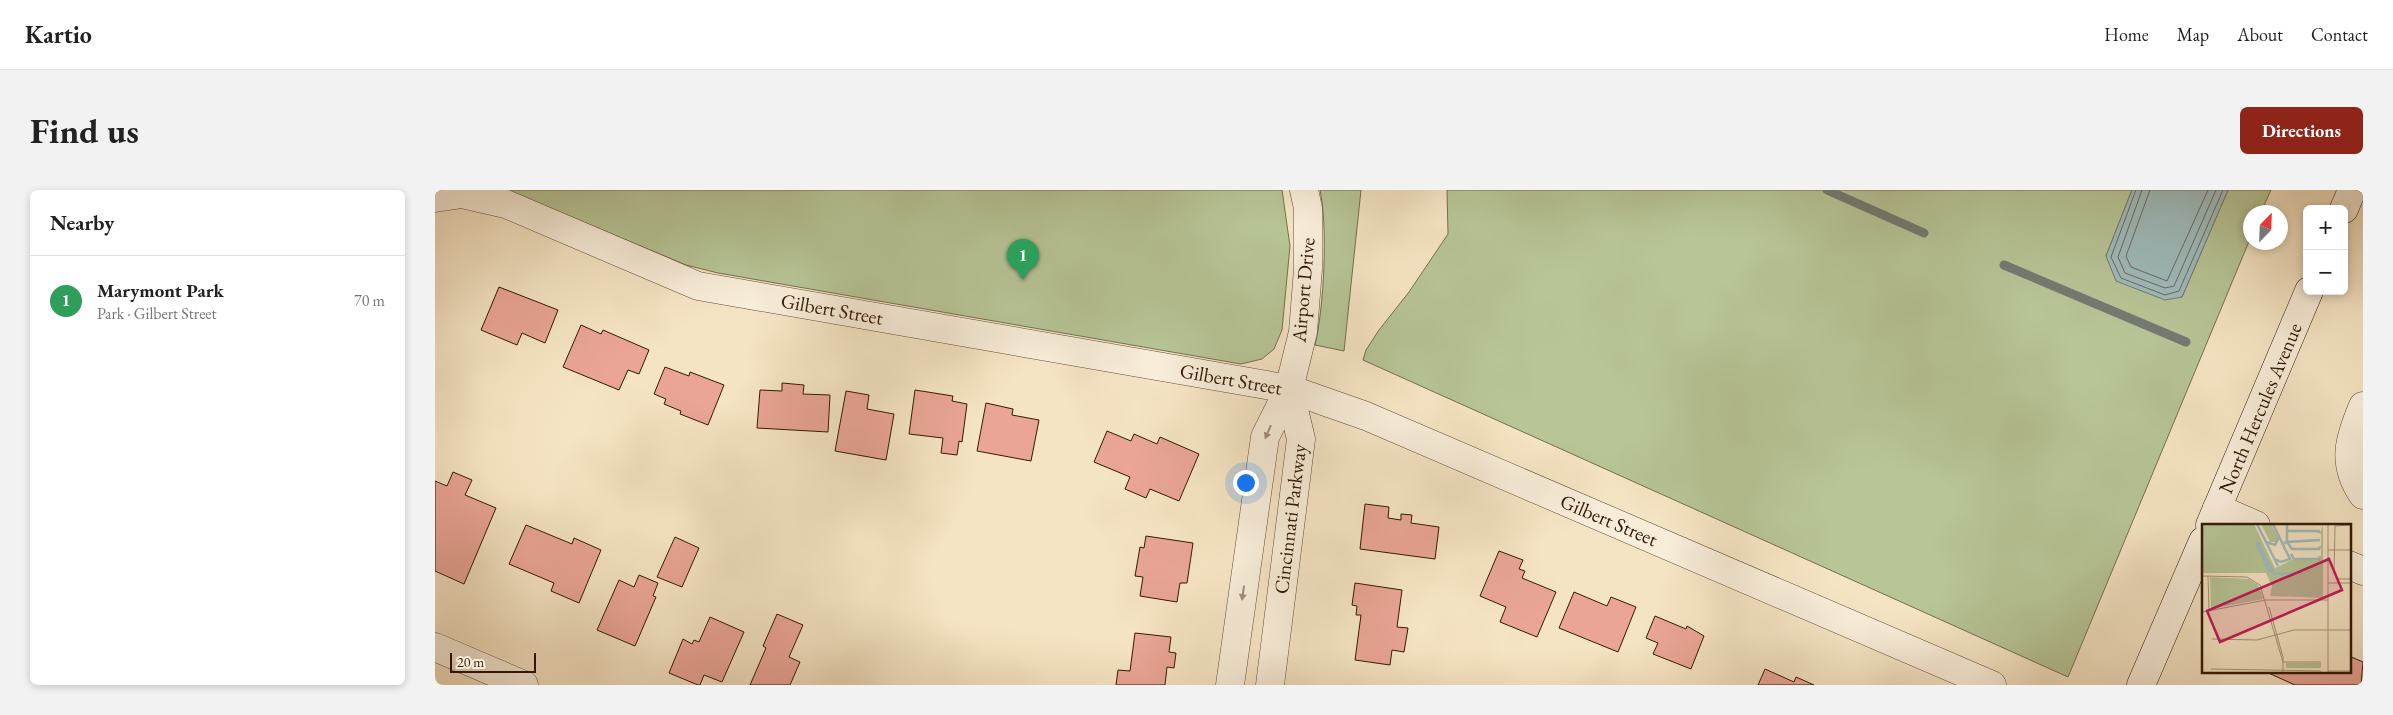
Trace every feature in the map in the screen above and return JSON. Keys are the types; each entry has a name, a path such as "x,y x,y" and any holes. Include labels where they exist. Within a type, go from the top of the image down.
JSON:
{"street":[{"name":"Airport Drive","path":"1289,389 1303,332 1308,269 1308,208 1304,190"},
{"path":"2346,205 2352,190"},
{"name":"Gilbert Street","path":"435,198 463,192 505,204 699,286 1289,389 1366,416 1992,685"},
{"name":"North Hercules Avenue","path":"2213,517 2307,295"},
{"name":"Cincinnati Parkway","path":"1230,685 1265,437 1289,389"},
{"name":"Cincinnati Parkway","path":"1270,685 1301,439 1289,389"},
{"path":"2363,406 2351,432 2348,460 2356,486 2363,495"},
{"path":"2213,517 2251,524"},
{"path":"2141,685 2202,543"},
{"path":"2351,566 2363,571"},
{"path":"435,647 524,685"}],"green space":[{"path":"507,190 1282,190 1290,246 1282,330 1274,349 1262,359 1241,364 718,273 686,265"},
{"path":"1320,190 1361,190 1344,351 1315,345 1321,310 1324,267 1324,225"},
{"path":"1447,190 2132,190 2106,256 2182,297 2228,190 2271,190 2264,205 2243,205 2243,250 2245,250 2068,677 1363,360 1366,350 1379,330 1409,292 1448,234"}],"water":[{"path":"2132,190 2228,190 2182,297 2165,300 2116,281 2106,256"}],"building":[{"path":"499,287 558,310 545,343 522,333 517,345 481,330"},
{"path":"581,325 601,334 603,330 649,350 639,374 628,370 619,390 563,367"},
{"path":"665,367 689,376 690,372 724,385 708,425 680,414 681,411 664,404 666,399 654,394"},
{"path":"782,383 804,385 803,394 830,395 828,432 757,428 760,390 782,391"},
{"path":"915,390 953,396 952,401 967,404 962,442 959,441 957,455 941,453 943,438 909,434"},
{"path":"846,391 869,395 867,409 894,414 886,460 835,451"},
{"path":"986,403 1013,409 1012,415 1039,420 1031,461 977,451"},
{"path":"1107,431 1131,441 1134,434 1157,444 1160,437 1199,454 1179,501 1150,489 1146,498 1125,489 1130,477 1094,462"},
{"path":"453,472 472,480 465,495 496,508 464,584 435,571 435,481 447,486"},
{"path":"1365,504 1389,507 1388,518 1401,520 1401,514 1412,515 1411,523 1439,527 1435,559 1360,549"},
{"path":"526,525 572,544 574,538 601,550 579,603 551,591 554,583 509,564"},
{"path":"1146,536 1193,543 1187,583 1180,583 1177,602 1140,596 1143,577 1135,576 1140,547 1144,548"},
{"path":"675,537 699,548 682,587 657,577"},
{"path":"1499,551 1523,560 1519,569 1525,571 1522,578 1556,592 1537,637 1500,622 1506,607 1480,596"},
{"path":"639,575 658,583 653,596 656,597 635,646 597,630 619,580 634,587"},
{"path":"1355,583 1402,590 1397,627 1408,628 1404,652 1392,650 1390,665 1355,660 1361,615 1356,615 1357,606 1352,605"},
{"path":"1574,592 1607,606 1611,597 1636,607 1618,652 1559,628"},
{"path":"777,614 803,625 789,657 800,662 790,685 750,685 766,648 763,646"},
{"path":"1655,616 1686,629 1687,626 1704,636 1691,669 1653,654 1658,643 1646,638"},
{"path":"710,617 744,632 722,682 704,675 700,685 698,685 669,673 683,639 692,644 694,640 699,642"},
{"path":"1135,633 1171,637 1169,652 1176,653 1174,668 1167,667 1165,685 1116,685 1118,670 1130,671"},
{"path":"2351,657 2363,662 2361,685 2295,685 2266,672 2351,672"},
{"path":"1765,669 1794,682 1796,677 1814,685 1758,685"}],"waterway":[{"path":"1827,190 1924,233"},
{"path":"2004,265 2186,342"}],"place":[{"name":"Marymont Park","path":"1023,280"}]}
